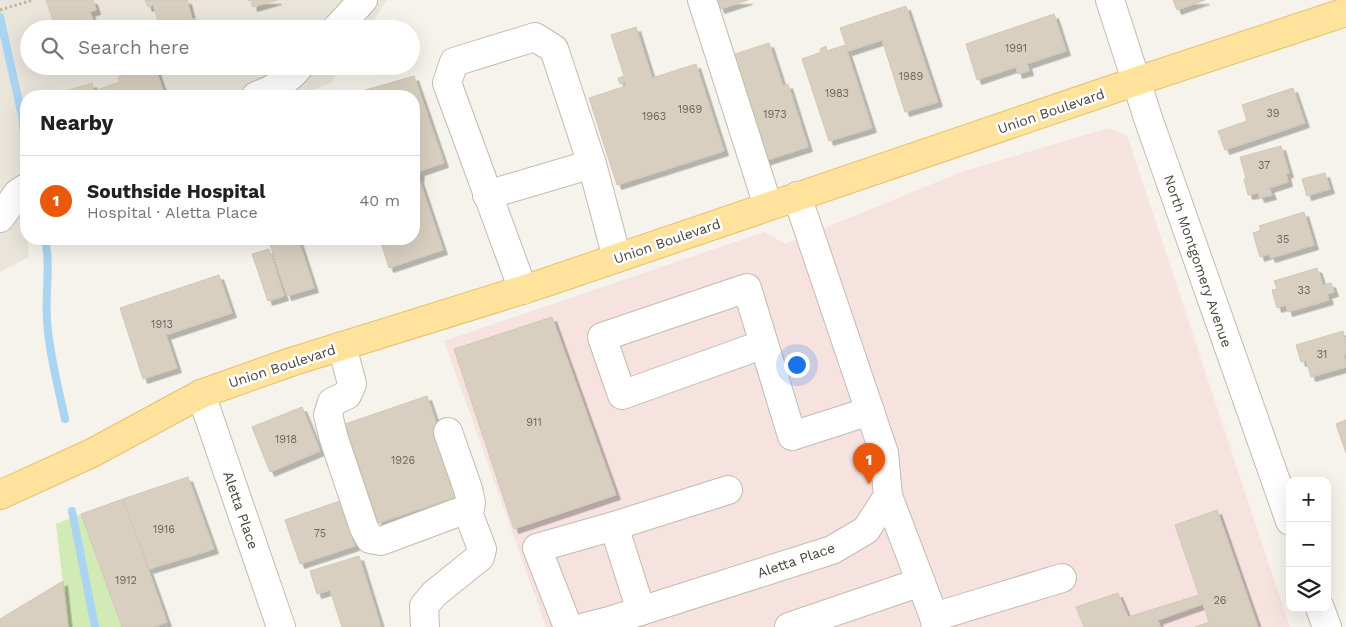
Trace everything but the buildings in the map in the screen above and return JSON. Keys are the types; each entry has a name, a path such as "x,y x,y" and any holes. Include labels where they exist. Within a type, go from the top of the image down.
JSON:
{"main road":[{"name":"Union Boulevard","path":"0,495 92,453 201,394 291,362 523,290 1137,81 1346,12"}],"street":[{"path":"344,20 363,0"},
{"path":"702,0 768,206"},
{"name":"North Montgomery Avenue","path":"1110,0 1149,121 1286,510"},
{"path":"523,290 447,83 454,62 535,37 554,48 592,164 617,258"},
{"path":"271,90 292,75"},
{"path":"488,195 592,164"},
{"path":"0,218 20,193"},
{"path":"797,196 884,453 888,496 935,622 1062,578"},
{"path":"764,344 622,396 602,337 747,288 792,436 870,411"},
{"path":"342,346 352,384 347,395 332,402 328,415 337,448 364,528 370,540 381,541 459,512 469,515"},
{"name":"Aletta Place","path":"201,394 281,627"},
{"path":"426,627 424,606 434,594 480,557 482,549 469,515 471,502 468,489 448,432"},
{"path":"568,627 537,548 728,490"},
{"name":"Aletta Place","path":"602,625 832,550 866,530 888,496"},
{"path":"614,526 641,611"},
{"path":"789,627 921,582"},
{"path":"1321,612 1327,627"}],"path":[{"path":"0,10 33,0"}],"shaded area":[{"path":"0,0 387,0 374,20 20,20 20,75 336,75 331,83 313,90 20,90 20,245 28,245 29,257 0,272"},
{"path":"1109,128 1127,136 1290,627 546,627 444,341 764,232 785,244 964,171"}],"green space":[{"path":"81,514 122,627 68,627 56,524"}],"waterway":[{"path":"0,17 20,107"},
{"path":"46,245 48,259 48,332 65,419"},
{"path":"72,511 95,627"}],"place":[{"name":"Southside Hospital","path":"869,484"}]}
